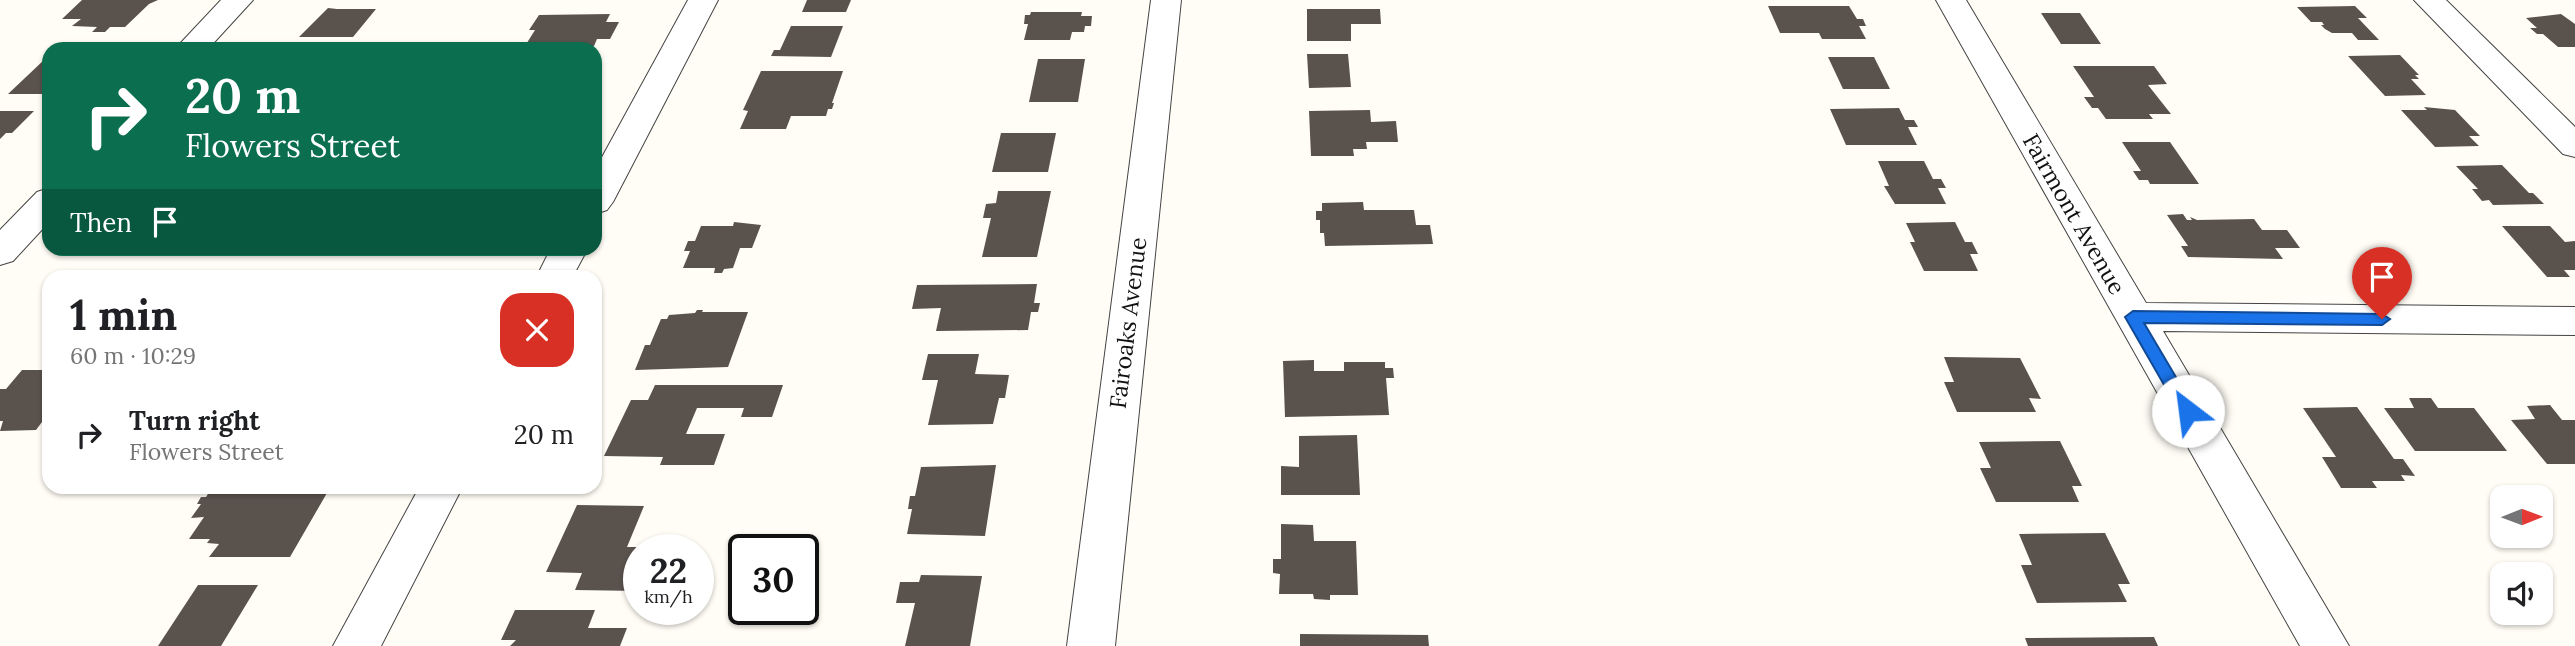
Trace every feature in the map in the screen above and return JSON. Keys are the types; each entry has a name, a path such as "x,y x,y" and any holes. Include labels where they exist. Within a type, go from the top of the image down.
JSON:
{"street":[{"path":"198,42 238,0"},
{"path":"602,189 703,0"},
{"name":"Fairoaks Avenue","path":"1091,646 1166,0"},
{"name":"Fairmont Avenue","path":"1951,0 2325,646"},
{"path":"2429,0 2575,146"},
{"path":"0,252 42,207"},
{"path":"2133,317 2575,321"},
{"path":"357,646 438,494"}],"building":[{"path":"82,0 158,0 149,4 125,27 110,27 105,32 92,32 97,27 72,26 81,19 62,19"},
{"path":"807,0 851,0 846,12 802,12"},
{"path":"1768,6 1849,6 1857,19 1863,19 1866,26 1859,26 1866,39 1822,39 1819,33 1780,33"},
{"path":"2355,6 2367,18 2358,18 2379,40 2358,40 2352,33 2332,33 2321,25 2324,25 2322,22 2311,22 2297,7"},
{"path":"328,8 376,9 353,37 299,37"},
{"path":"1307,9 1380,9 1381,24 1351,24 1351,41 1307,41"},
{"path":"1031,12 1082,12 1081,16 1092,16 1091,26 1085,26 1084,32 1072,32 1070,40 1024,40 1028,24 1024,24 1025,15 1030,15"},
{"path":"2041,13 2080,13 2101,44 2061,44"},
{"path":"610,14 606,22 619,22 610,39 597,39 596,42 528,42 535,30 529,30 539,15"},
{"path":"2561,14 2575,24 2575,47 2558,47 2543,34 2537,34 2530,28 2537,28 2526,18"},
{"path":"791,26 843,26 831,57 771,56 774,50 780,50"},
{"path":"1307,54 1348,54 1351,87 1309,88"},
{"path":"2400,55 2419,75 2415,75 2419,79 2411,79 2426,95 2385,96 2348,56"},
{"path":"1828,57 1874,57 1890,89 1843,89"},
{"path":"1038,59 1085,59 1078,102 1029,102"},
{"path":"42,62 42,94 8,94"},
{"path":"2073,66 2154,66 2167,84 2148,85 2171,114 2149,114 2153,119 2106,119 2098,108 2092,108 2084,97 2094,97"},
{"path":"761,71 843,71 832,109 828,109 826,116 791,116 786,129 740,129 748,111 743,110"},
{"path":"2424,107 2455,110 2480,136 2469,136 2479,146 2435,147 2401,110 2427,110"},
{"path":"1899,108 1905,120 1914,120 1918,127 1908,127 1917,145 1846,145 1830,109"},
{"path":"1370,110 1371,122 1396,121 1398,142 1366,142 1367,149 1353,149 1354,156 1311,156 1309,111"},
{"path":"0,111 34,111 12,133 6,133 0,139"},
{"path":"1001,133 1056,133 1048,172 992,172"},
{"path":"2122,142 2170,142 2199,184 2150,184 2148,180 2139,180 2133,171 2141,171"},
{"path":"1878,161 1924,161 1933,179 1941,179 1946,188 1938,188 1946,204 1895,204 1884,186 1889,186"},
{"path":"2502,165 2529,193 2533,193 2544,204 2493,205 2489,200 2482,201 2472,189 2478,189 2456,166"},
{"path":"998,191 1051,191 1037,257 982,257 991,218 983,218 986,204 996,203"},
{"path":"1363,202 1364,210 1414,210 1416,225 1430,225 1433,244 1325,246 1324,233 1320,233 1320,220 1316,220 1316,211 1322,211 1322,203"},
{"path":"2183,214 2187,220 2192,220 2190,217 2197,220 2254,219 2262,230 2287,230 2300,248 2275,248 2283,259 2188,257 2181,246 2188,246 2167,215"},
{"path":"734,222 761,225 752,248 740,248 733,268 714,273 715,268 683,268 690,251 684,251 688,241 695,241 701,226 733,226"},
{"path":"1955,222 1965,242 1972,242 1978,254 1970,254 1978,271 1924,271 1910,242 1915,242 1906,223"},
{"path":"2502,226 2550,226 2565,242 2575,241 2575,270 2564,270 2570,277 2547,277"},
{"path":"1037,284 1034,303 1040,303 1038,312 1031,312 1028,330 936,331 941,308 912,309 917,285"},
{"path":"697,310 748,312 728,367 635,370 645,345 650,345 661,319 667,319 669,315 695,313"},
{"path":"928,354 979,354 975,374 1009,375 1005,398 999,398 993,424 928,425 938,380 922,380"},
{"path":"1944,357 2020,358 2041,399 2029,398 2036,412 1957,412 1944,382 1954,382"},
{"path":"1314,360 1314,371 1344,371 1344,362 1385,362 1385,368 1393,368 1394,378 1386,378 1389,415 1285,417 1283,361"},
{"path":"22,370 42,370 42,422 36,430 0,431 3,421 0,421 0,389 6,389"},
{"path":"655,385 783,385 772,417 741,417 744,408 697,408 686,434 725,434 714,465 660,465 663,457 604,456 631,400 648,400"},
{"path":"2409,398 2431,398 2438,408 2474,408 2507,451 2415,451 2384,408 2414,408"},
{"path":"2550,405 2562,420 2575,420 2575,464 2547,464 2511,420 2535,419 2527,406"},
{"path":"2357,407 2394,459 2403,459 2415,476 2401,475 2405,481 2372,481 2377,488 2341,488 2322,457 2336,457 2303,408"},
{"path":"1357,435 1360,495 1281,495 1281,466 1299,467 1299,436"},
{"path":"2060,441 2082,486 2072,486 2079,502 1996,502 1980,468 1991,468 1979,442"},
{"path":"996,465 985,536 907,534 912,509 908,509 910,496 915,496 921,467"},
{"path":"208,494 326,494 290,557 209,557 219,544 207,543 210,539 189,539 204,517 191,518 201,504 197,504 201,497"},
{"path":"577,505 644,506 632,534 623,534 623,591 575,590 582,573 546,572"},
{"path":"1281,524 1313,525 1314,541 1356,541 1358,595 1330,595 1330,600 1314,599 1313,594 1279,594 1280,574 1273,573 1273,559 1281,559"},
{"path":"2105,533 2130,584 2118,584 2127,602 2037,603 2021,565 2032,565 2019,534"},
{"path":"921,575 982,576 970,646 905,646 915,603 896,603 900,582 919,582"},
{"path":"198,585 258,585 221,646 158,646"},
{"path":"515,610 595,610 588,628 627,628 620,646 510,646 516,640 501,640"},
{"path":"1300,634 1428,635 1429,646 1300,646"},
{"path":"2154,637 2158,646 2028,646 2025,638"}],"route":[{"path":"2188,411 2133,317 2382,319"}]}
